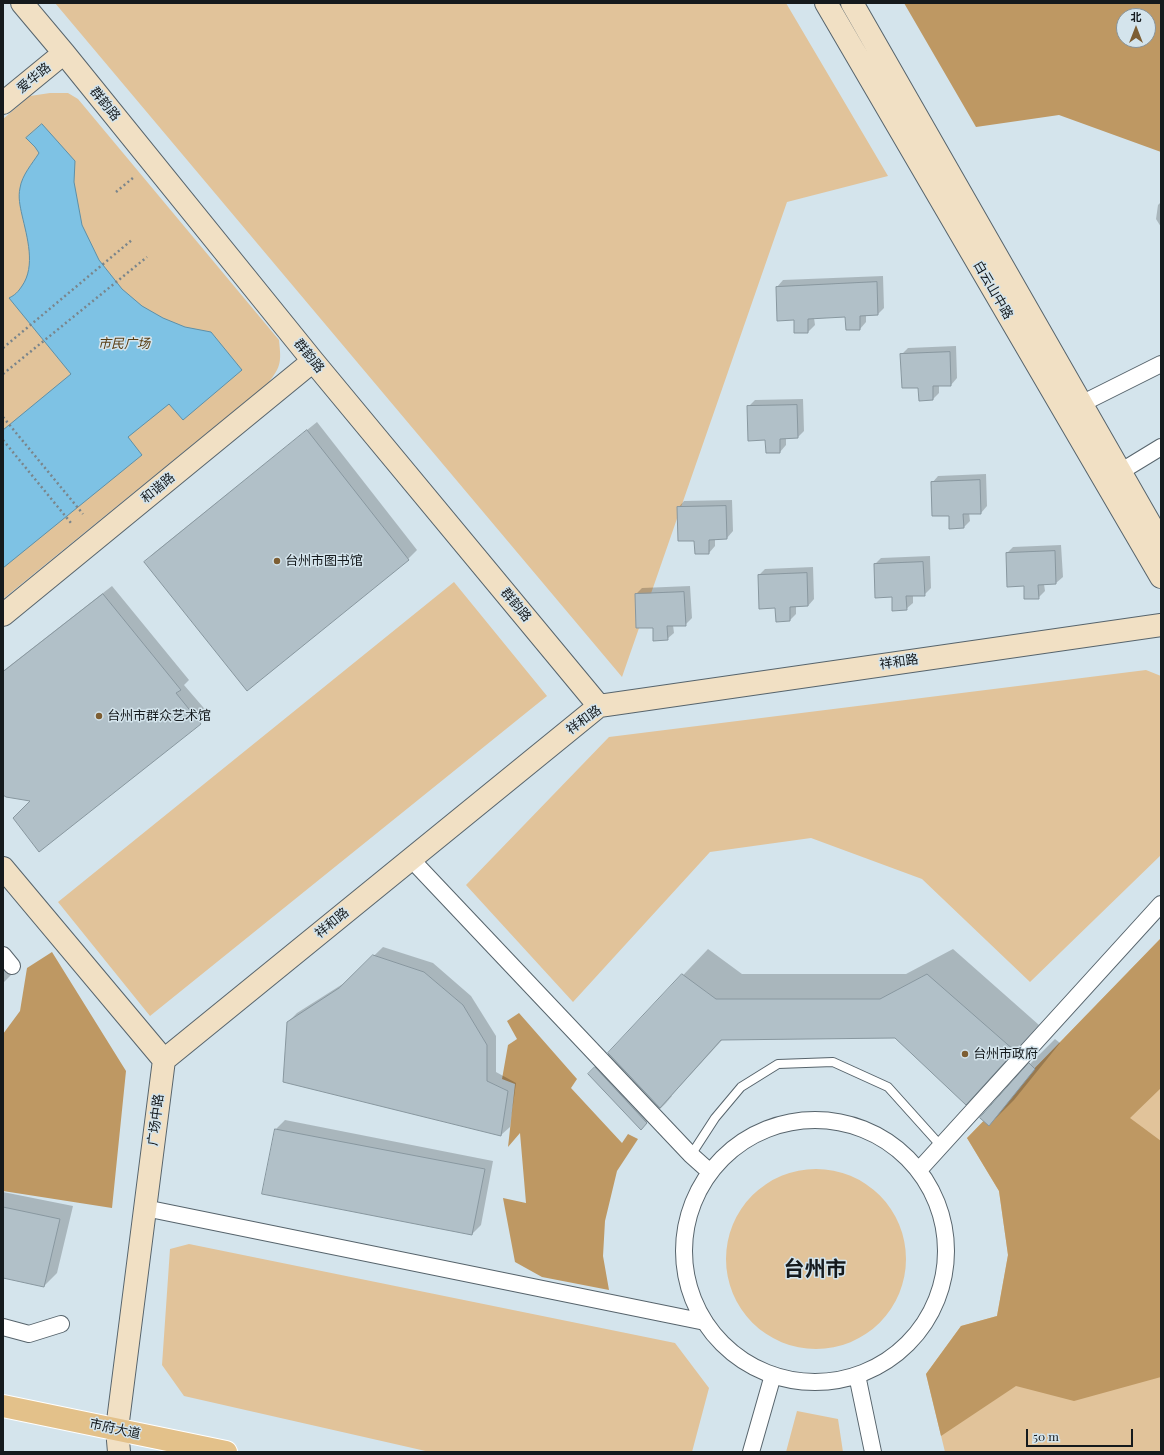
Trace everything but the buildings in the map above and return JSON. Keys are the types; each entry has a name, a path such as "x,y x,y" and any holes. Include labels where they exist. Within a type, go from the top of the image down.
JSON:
{"main road":[{"name":"市府大道","path":"3,1406 226,1452"}],"street":[{"name":"群韵路","path":"22,3 313,361 599,706"},
{"name":"白云山中路","path":"826,3 1161,577"},
{"name":"白云山中路","path":"852,3 1161,543"},
{"name":"爱华路","path":"3,103 64,53"},
{"name":"和谐路","path":"3,615 313,361"},
{"path":"1081,404 1161,364"},
{"path":"1120,472 1161,447"},
{"name":"祥和路","path":"164,1060 599,706 1161,624"},
{"path":"411,859 691,1155 710,1172"},
{"path":"3,868 164,1060"},
{"path":"919,1170 1161,904"},
{"name":"广场中路","path":"117,1429 164,1060"},
{"path":"814,1120 838,1122 861,1128 883,1139 902,1153 919,1170 932,1191 942,1215 945,1233 946,1264 941,1289 932,1312 918,1333 900,1351 880,1365 857,1375 836,1380 815,1382 793,1380 773,1375 753,1366 734,1354 718,1340 705,1322 694,1302 687,1281 684,1235 689,1213 698,1192 710,1172 726,1154 745,1140 767,1129 790,1122 814,1120"},
{"path":"145,1208 705,1322"},
{"path":"3,1327 29,1334 61,1324"},
{"path":"751,1452 773,1375"},
{"path":"857,1375 873,1452"},
{"path":"109,1452 117,1429"},
{"path":"117,1429 119,1452"}],"lane":[{"path":"691,1155 715,1118 741,1087 778,1064 833,1062 888,1087 941,1146"}],"path":[{"path":"116,192 134,177"},
{"path":"3,348 133,240"},
{"path":"3,374 147,257"},
{"path":"3,417 83,514"},
{"path":"3,440 70,521"}],"green space":[{"path":"55,3 786,3 888,176 787,202 622,677"},
{"name":"市民广场","path":"50,93 68,93 78,99 279,340 280,363 276,372 268,383 3,599 3,119 30,96"},
{"path":"454,582 547,696 150,1016 58,902"},
{"path":"1146,670 1161,676 1161,855 1030,982 922,879 811,838 710,852 573,1002 466,885 609,737"},
{"path":"1161,938 1161,1452 945,1452 926,1374 961,1326 997,1316 1008,1255 999,1191 967,1138"},
{"path":"807,1169 825,1169 851,1175 859,1179 880,1195 896,1216 900,1224 905,1241 905,1277 900,1294 896,1302 880,1323 859,1339 851,1343 834,1348 807,1349 790,1346 773,1339 759,1329 746,1316 736,1302 729,1285 726,1268 726,1250 729,1233 736,1216 746,1202 759,1189 773,1179 790,1172"},
{"path":"189,1244 675,1343 709,1388 692,1452 430,1452 184,1396 162,1365 170,1249"},
{"path":"797,1411 838,1419 843,1452 786,1452"}],"shaded area":[{"path":"904,3 1161,3 1161,152 1059,115 976,127"},
{"path":"1161,938 1161,1088 1130,1118 1161,1141 1161,1377 1074,1401 1016,1386 941,1436 926,1374 961,1326 997,1316 1008,1255 999,1191 967,1138"},
{"path":"52,952 126,1071 112,1208 3,1191 3,1034 20,1011 27,968"},
{"path":"519,1013 577,1079 571,1088 622,1143 628,1134 638,1139 617,1171 605,1221 603,1256 609,1290 542,1277 515,1262 503,1198 526,1203 520,1133 508,1147 515,1084 502,1079 508,1045 517,1039 507,1021"}],"water":[{"path":"42,124 75,161 74,182 82,225 99,260 122,289 142,306 163,318 185,327 211,332 242,370 183,420 169,404 128,437 142,455 3,568 3,430 71,374 9,298 13,296 22,286 29,270 29,251 20,205 19,191 25,174 39,153 26,138"}],"place":[{"name":"台州市图书馆","path":"277,561"},
{"name":"台州市群众艺术馆","path":"99,716"},
{"name":"台州市政府","path":"965,1054"}],"district":[{"name":"台州市","path":"815,1269"}]}
